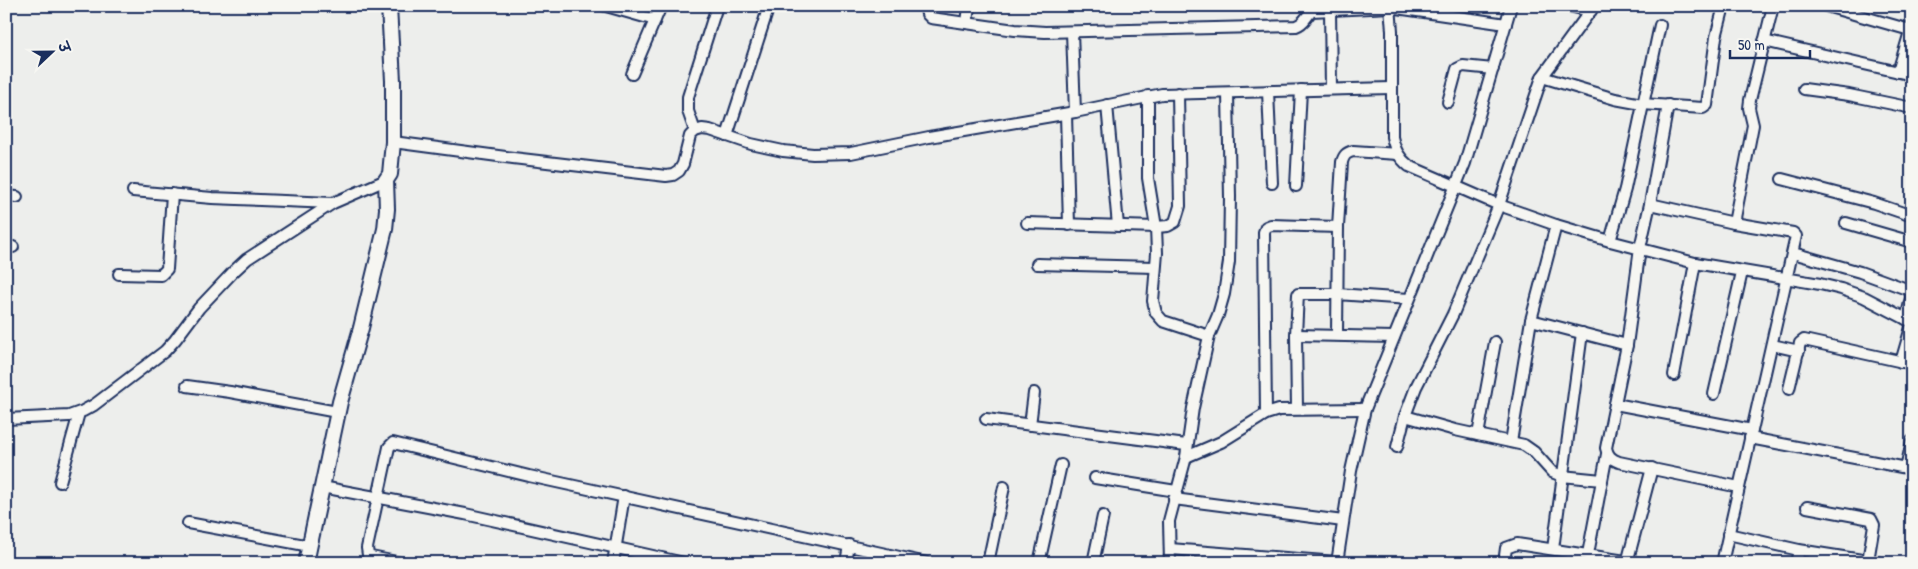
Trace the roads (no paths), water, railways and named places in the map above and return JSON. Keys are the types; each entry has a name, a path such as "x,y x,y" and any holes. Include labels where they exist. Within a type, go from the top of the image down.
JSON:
{"street":[{"path":"6,419 68,416 79,413 94,405 164,351 175,340 199,308 247,260 333,203 386,180 390,174 393,142 393,81 389,6"},
{"path":"606,6 655,20"},
{"path":"632,74 661,6"},
{"path":"695,131 688,110 688,97 717,6"},
{"path":"728,136 769,6"},
{"path":"925,6 927,14 931,18 1015,30 1072,32 1296,26 1302,24 1312,11 1390,6 1506,24"},
{"path":"967,23 969,6"},
{"path":"1390,6 1392,31 1392,137 1400,159 1409,166 1499,205 1556,225 1695,263 1820,284 1842,290 1864,297 1910,322"},
{"path":"1170,549 1337,562 1351,471 1365,409 1410,299 1459,188 1511,6"},
{"path":"1569,6 1592,8"},
{"path":"1542,77 1615,99 1642,104 1703,108 1707,105 1716,36 1724,6"},
{"path":"1734,223 1753,125 1749,108 1750,100 1773,6"},
{"path":"1826,6 1911,27 1898,72"},
{"path":"1397,446 1405,416 1416,387 1454,314 1499,205 1542,77 1592,8"},
{"path":"1330,9 1331,89"},
{"path":"1610,241 1625,189 1660,25"},
{"path":"1069,225 1072,32"},
{"path":"1764,41 1912,75"},
{"path":"1448,102 1457,69 1463,66 1493,69"},
{"path":"393,142 666,176 679,170 683,164 690,136 695,131 702,129 751,144 784,151 814,154 851,152 1071,113 1148,96 1178,93 1391,88"},
{"path":"1804,89 1849,95 1912,108"},
{"path":"1296,186 1301,90"},
{"path":"1268,91 1272,183"},
{"path":"1027,223 1156,228 1168,226 1174,222 1180,206 1178,93"},
{"path":"1170,563 1169,521 1186,457 1186,444 1209,336 1218,316 1230,262 1228,93"},
{"path":"1148,96 1148,178 1156,228 1157,253 1152,301 1156,313 1164,321 1209,336"},
{"path":"1107,105 1118,226"},
{"path":"1588,554 1607,454 1606,448 1627,345 1640,248 1668,105"},
{"path":"1337,335 1338,227 1344,156 1348,152 1353,151 1398,154"},
{"path":"1782,179 1874,203 1912,216"},
{"path":"306,563 338,412 385,229 387,209 386,180"},
{"path":"133,190 290,202 333,203"},
{"path":"119,274 161,275 165,273 167,269 172,194"},
{"path":"1650,204 1734,223 1795,234 1797,238 1722,563"},
{"path":"1846,223 1912,242"},
{"path":"1266,414 1264,232 1266,227 1271,225 1338,227"},
{"path":"1511,442 1531,320 1556,225"},
{"path":"1793,252 1860,272 1912,293 1910,322 1901,362"},
{"path":"1674,375 1695,263"},
{"path":"1037,264 1155,267"},
{"path":"1714,394 1742,272"},
{"path":"1297,409 1296,334 1298,294 1337,294 1410,299"},
{"path":"1531,320 1627,345"},
{"path":"1553,549 1582,333"},
{"path":"1296,334 1394,337"},
{"path":"1789,389 1800,343 1808,340 1912,364"},
{"path":"1478,435 1495,342"},
{"path":"1772,345 1799,351"},
{"path":"187,386 338,412"},
{"path":"1030,426 1034,393"},
{"path":"1615,404 1909,468 1912,441"},
{"path":"1186,457 1221,442 1266,414 1279,410 1365,409"},
{"path":"60,482 79,413"},
{"path":"1405,416 1524,445 1534,452 1552,472 1562,476 1602,480"},
{"path":"986,419 1186,444"},
{"path":"402,563 368,555 366,548 379,498 389,447 393,443 529,476 849,545 903,560 927,563"},
{"path":"1607,454 1611,459 1619,462 1740,487"},
{"path":"1039,563 1061,465"},
{"path":"1504,563 1506,548 1517,544 1631,562 1652,468"},
{"path":"1095,478 1175,495 1343,522"},
{"path":"322,487 465,514 684,563"},
{"path":"988,563 1004,488"},
{"path":"613,563 624,496"},
{"path":"1807,507 1871,519 1874,525 1868,561"},
{"path":"1093,563 1103,516"},
{"path":"188,523 310,546"},
{"path":"1728,534 1846,561 1881,563"},
{"path":"846,563 849,545"},
{"path":"1796,563 1799,550"}]}
